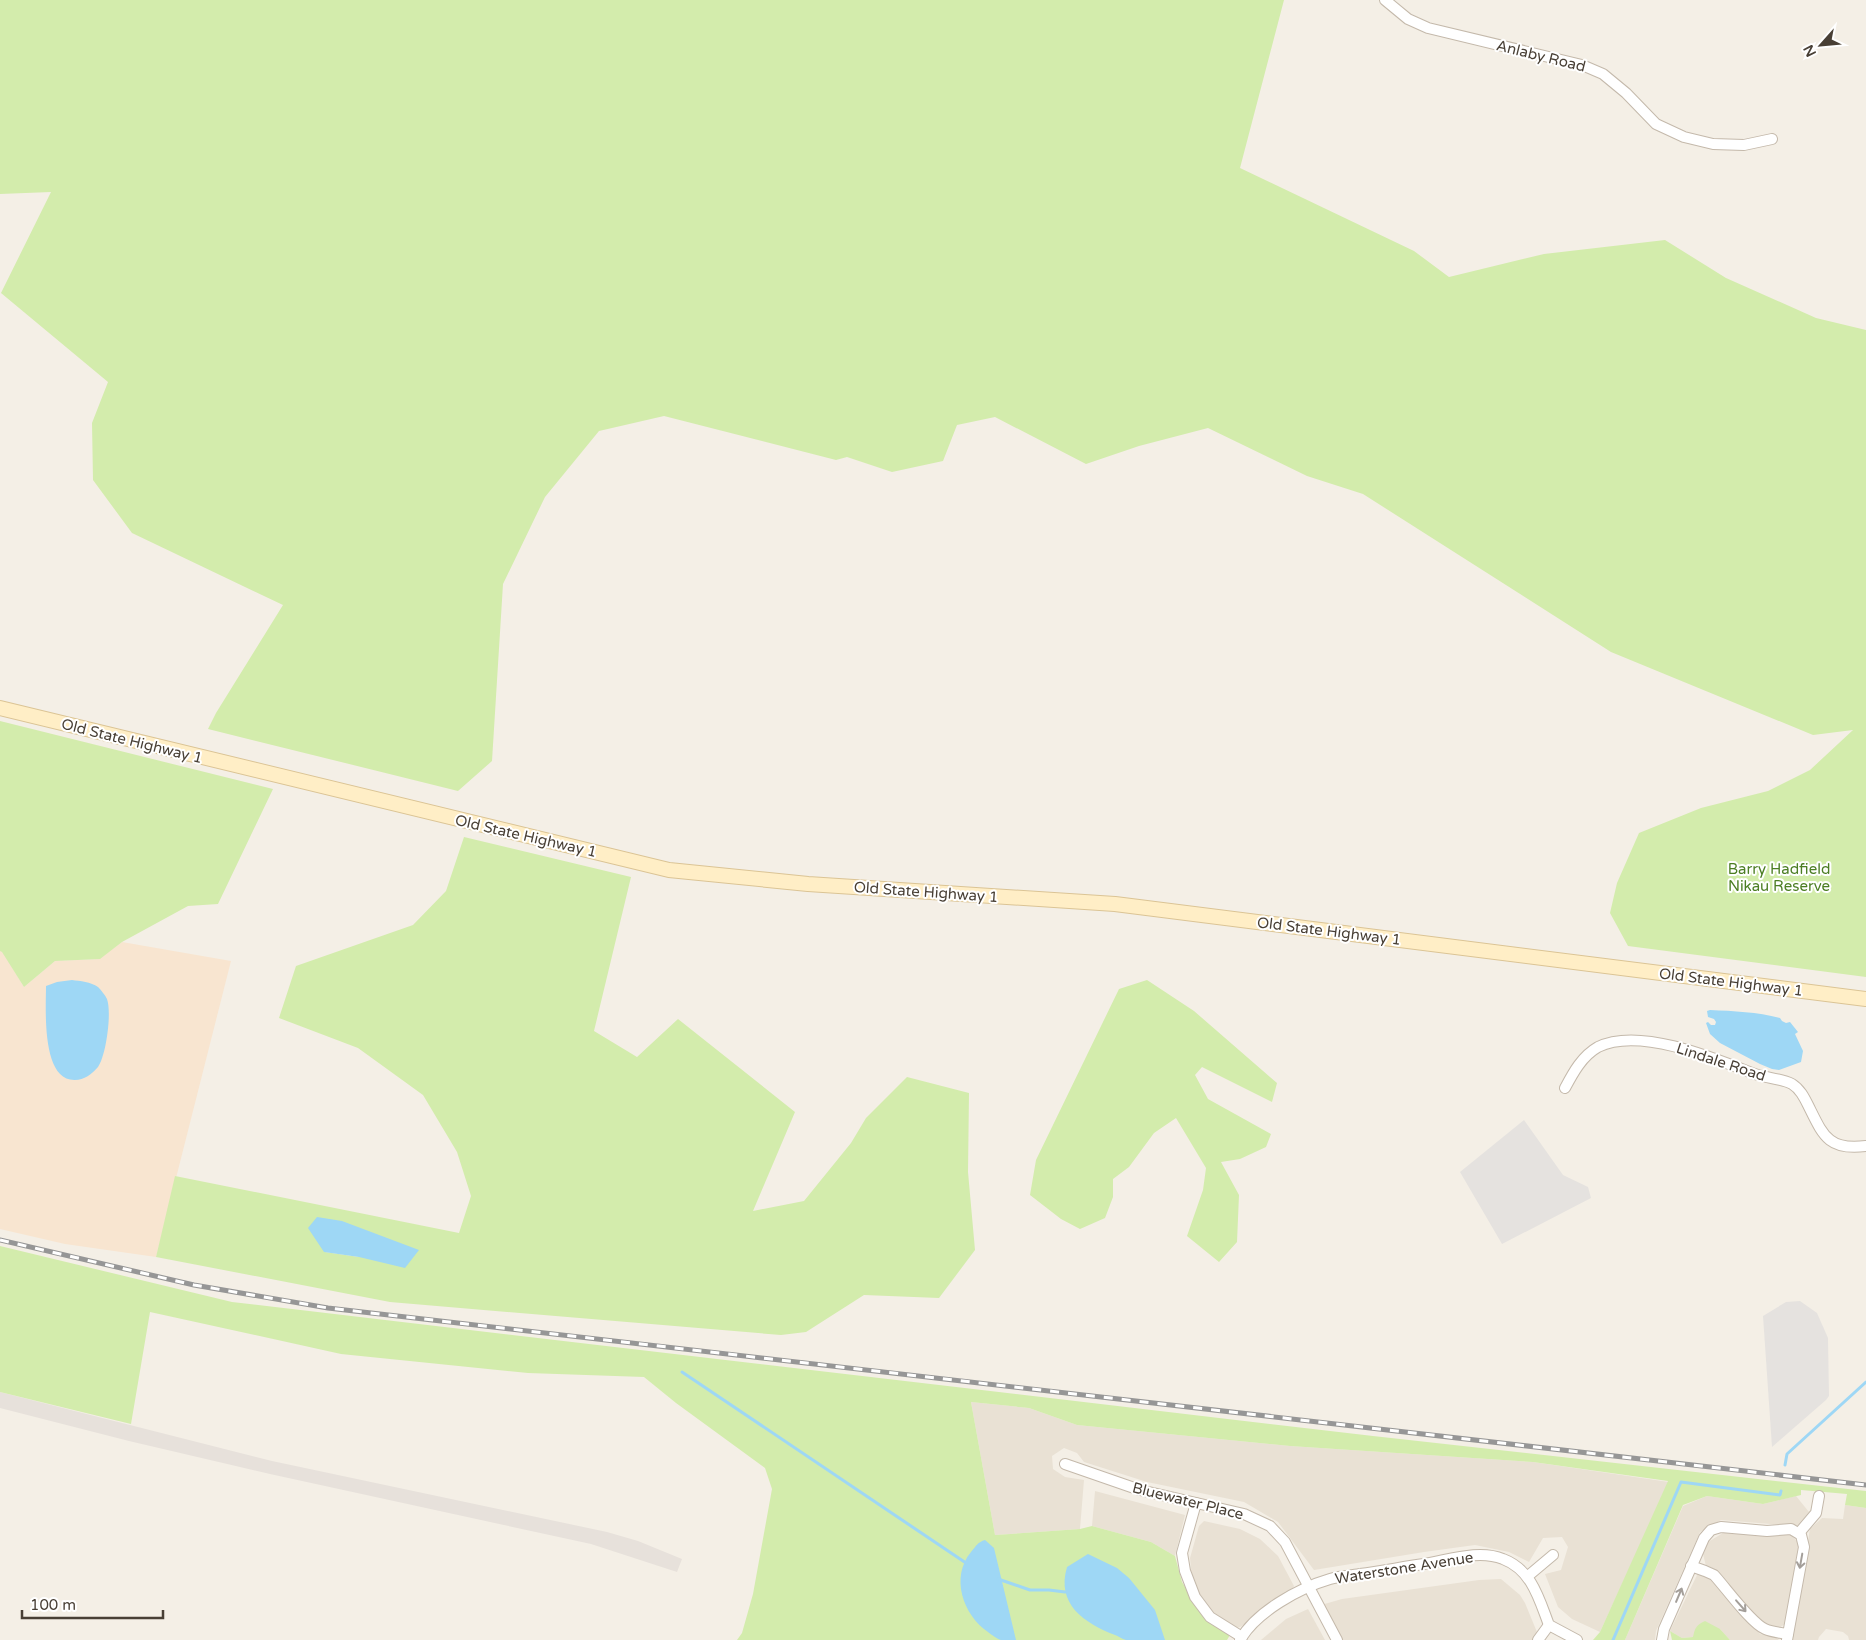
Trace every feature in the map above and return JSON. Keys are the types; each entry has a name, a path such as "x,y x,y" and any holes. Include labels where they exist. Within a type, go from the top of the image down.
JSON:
{"main road":[{"name":"Old State Highway 1","path":"0,708 669,870 817,885 1115,904 1866,999"}],"street":[{"name":"Anlaby Road","path":"1385,0 1408,19 1428,28 1582,65 1604,74 1626,93 1656,124 1684,137 1713,144 1744,145 1772,139"},
{"name":"Lindale Road","path":"1565,1088 1584,1058 1597,1048 1616,1040 1667,1045 1716,1058 1753,1073 1790,1083 1798,1088 1825,1136 1840,1146 1850,1148 1866,1146"},
{"name":"Bluewater Place","path":"1065,1464 1140,1490 1244,1514 1270,1526 1285,1542 1337,1640"},
{"path":"1799,1533 1816,1513 1819,1496"},
{"path":"1196,1503 1182,1553 1185,1571 1195,1596 1210,1617 1241,1638"},
{"path":"1662,1640 1664,1629 1691,1566 1704,1538 1708,1532 1718,1528 1729,1527 1767,1531 1791,1529 1799,1533 1804,1541 1788,1637 1758,1625 1714,1575 1691,1566"},
{"name":"Waterstone Avenue","path":"1241,1638 1269,1610 1309,1587 1331,1579 1472,1555 1496,1557 1505,1560 1528,1576 1549,1625"},
{"path":"1528,1576 1553,1555"},
{"path":"1538,1640 1549,1625 1577,1640"}],"shaded area":[{"path":"122,942 231,961 156,1257 65,1244 0,1229 0,951 2,951 24,987 55,961 99,959"},
{"path":"1524,1120 1563,1175 1588,1187 1591,1198 1502,1244 1460,1172"},
{"path":"1800,1301 1817,1313 1828,1338 1829,1396 1772,1447 1763,1316 1786,1302"},
{"path":"0,1392 272,1461 607,1532 638,1541 682,1559 677,1572 591,1544 270,1474 129,1441 0,1408"},
{"path":"971,1402 1029,1408 1077,1425 1290,1446 1533,1462 1669,1482 1600,1632 1572,1619 1558,1607 1545,1574 1561,1570 1568,1547 1562,1537 1543,1538 1529,1562 1509,1552 1475,1545 1314,1570 1278,1522 1244,1502 1147,1482 1084,1462 1077,1453 1064,1448 1052,1456 1053,1469 1065,1477 1084,1480 1080,1529 995,1535"},
{"path":"1095,1491 1185,1515 1175,1556 1151,1542 1092,1526"},
{"path":"1707,1496 1763,1504 1796,1496 1809,1512 1797,1526 1721,1520 1700,1532 1656,1631 1655,1640 1625,1640 1683,1506"},
{"path":"1845,1505 1866,1508 1866,1640 1849,1640 1848,1636 1843,1632 1826,1629 1818,1640 1792,1640 1810,1529 1822,1518 1843,1519"},
{"path":"1204,1521 1240,1529 1260,1539 1278,1556 1294,1586 1289,1597 1240,1627 1235,1628 1213,1612 1198,1592 1192,1578 1190,1558 1199,1526"},
{"path":"1723,1533 1790,1534 1798,1542 1785,1624 1779,1628 1763,1624 1715,1571 1706,1566 1703,1554 1708,1542"},
{"path":"1698,1573 1713,1579 1760,1634 1775,1637 1779,1640 1730,1640 1720,1629 1693,1637 1682,1638 1670,1631"},
{"path":"1501,1579 1520,1595 1525,1603 1539,1637 1536,1640 1340,1640 1321,1605 1342,1599 1479,1580"},
{"path":"1308,1609 1325,1640 1261,1640 1286,1619"}],"green space":[{"name":"Barry Hadfield Nikau Reserve","path":"0,0 1284,0 1240,168 1414,251 1449,277 1544,254 1665,240 1726,278 1816,318 1866,330 1866,977 1628,946 1610,913 1617,883 1639,833 1701,808 1768,791 1810,770 1853,730 1813,735 1611,652 1363,494 1307,476 1208,428 1139,446 1086,464 995,417 957,425 943,461 892,472 847,457 836,460 664,416 599,431 545,497 503,584 492,761 458,791 208,729 283,605 132,533 93,480 92,423 108,382 1,293 51,192 0,194"},
{"path":"0,721 273,789 218,904 188,906 122,942 100,959 55,961 24,987 0,951"},
{"path":"464,837 631,877 594,1031 637,1057 678,1019 795,1112 753,1211 804,1201 851,1143 866,1118 907,1077 969,1093 968,1172 975,1250 939,1298 864,1295 806,1332 781,1335 390,1302 156,1257 175,1176 459,1233 471,1196 457,1152 423,1095 358,1048 279,1018 296,966 413,925 446,891","holes":["418,1250 359,1257 325,1252"]},
{"path":"1147,980 1194,1011 1277,1083 1272,1102 1202,1067 1195,1075 1208,1099 1271,1134 1266,1147 1240,1159 1221,1162 1239,1195 1237,1242 1219,1262 1187,1236 1203,1190 1206,1168 1176,1118 1154,1133 1129,1167 1113,1179 1113,1197 1105,1218 1080,1229 1061,1219 1030,1195 1036,1160 1119,989"},
{"path":"0,1246 232,1302 1373,1436 1866,1491 1866,1508 1845,1505 1847,1494 1801,1490 1801,1495 1763,1504 1707,1496 1683,1505 1625,1640 1593,1640 1600,1632 1668,1481 1533,1462 1290,1446 1077,1425 1029,1408 971,1402 995,1535 1080,1529 1092,1526 1151,1542 1175,1556 1182,1582 1196,1605 1230,1635 1227,1640 737,1640 742,1633 753,1594 772,1489 765,1468 676,1403 644,1377 528,1373 341,1354 150,1312 131,1424 0,1392"},
{"path":"1705,1621 1720,1629 1730,1640 1672,1640 1670,1631 1682,1638 1693,1637 1696,1627"}],"water":[{"path":"72,980 89,983 98,987 107,999 109,1014 106,1044 98,1067 85,1078 75,1080 64,1077 56,1069 51,1056 46,1026 46,986"},
{"path":"1707,1011 1763,1014 1780,1018 1786,1023 1790,1022 1798,1032 1795,1034 1803,1051 1801,1062 1779,1070 1772,1069 1720,1043 1710,1034 1706,1023 1715,1025 1716,1022 1708,1017"},
{"path":"317,1217 342,1221 419,1250 405,1268 359,1257 324,1252 308,1228"},
{"path":"985,1540 994,1548 1016,1640 1001,1640 979,1625 966,1606 962,1595 961,1573 965,1562 977,1544"},
{"path":"1088,1554 1117,1568 1129,1578 1155,1610 1165,1640 1125,1640 1093,1625 1075,1610 1069,1602 1066,1592 1067,1567"}],"waterway":[{"path":"682,1372 966,1563"},
{"path":"1785,1465 1787,1454 1866,1382"},
{"path":"1613,1640 1681,1482 1780,1495 1781,1491"},
{"path":"998,1579 1030,1590 1065,1592"}],"railway":[{"path":"0,1240 194,1285 328,1308 1866,1485"}]}
